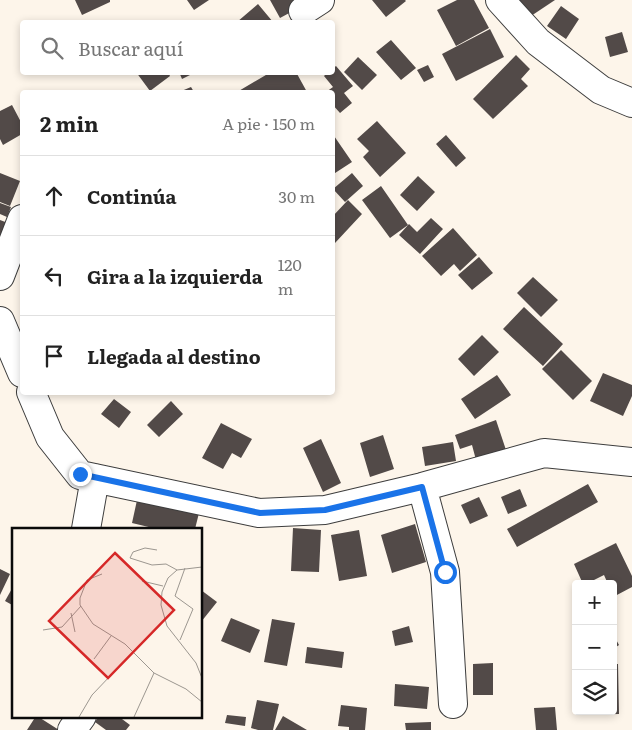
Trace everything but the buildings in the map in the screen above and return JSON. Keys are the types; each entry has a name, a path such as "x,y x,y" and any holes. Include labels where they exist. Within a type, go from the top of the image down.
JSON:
{"street":[{"path":"500,0 538,42 601,90 632,103"},
{"path":"0,276 20,224"},
{"path":"0,321 20,369"},
{"path":"32,395 50,437 80,474 260,513 325,510 422,487 544,453 632,462"},
{"path":"86,528 95,478"},
{"path":"422,487 445,572 453,704"},
{"path":"72,730 81,718"}],"route":[{"path":"80,474 260,513 325,510 422,487 445,572"}]}
